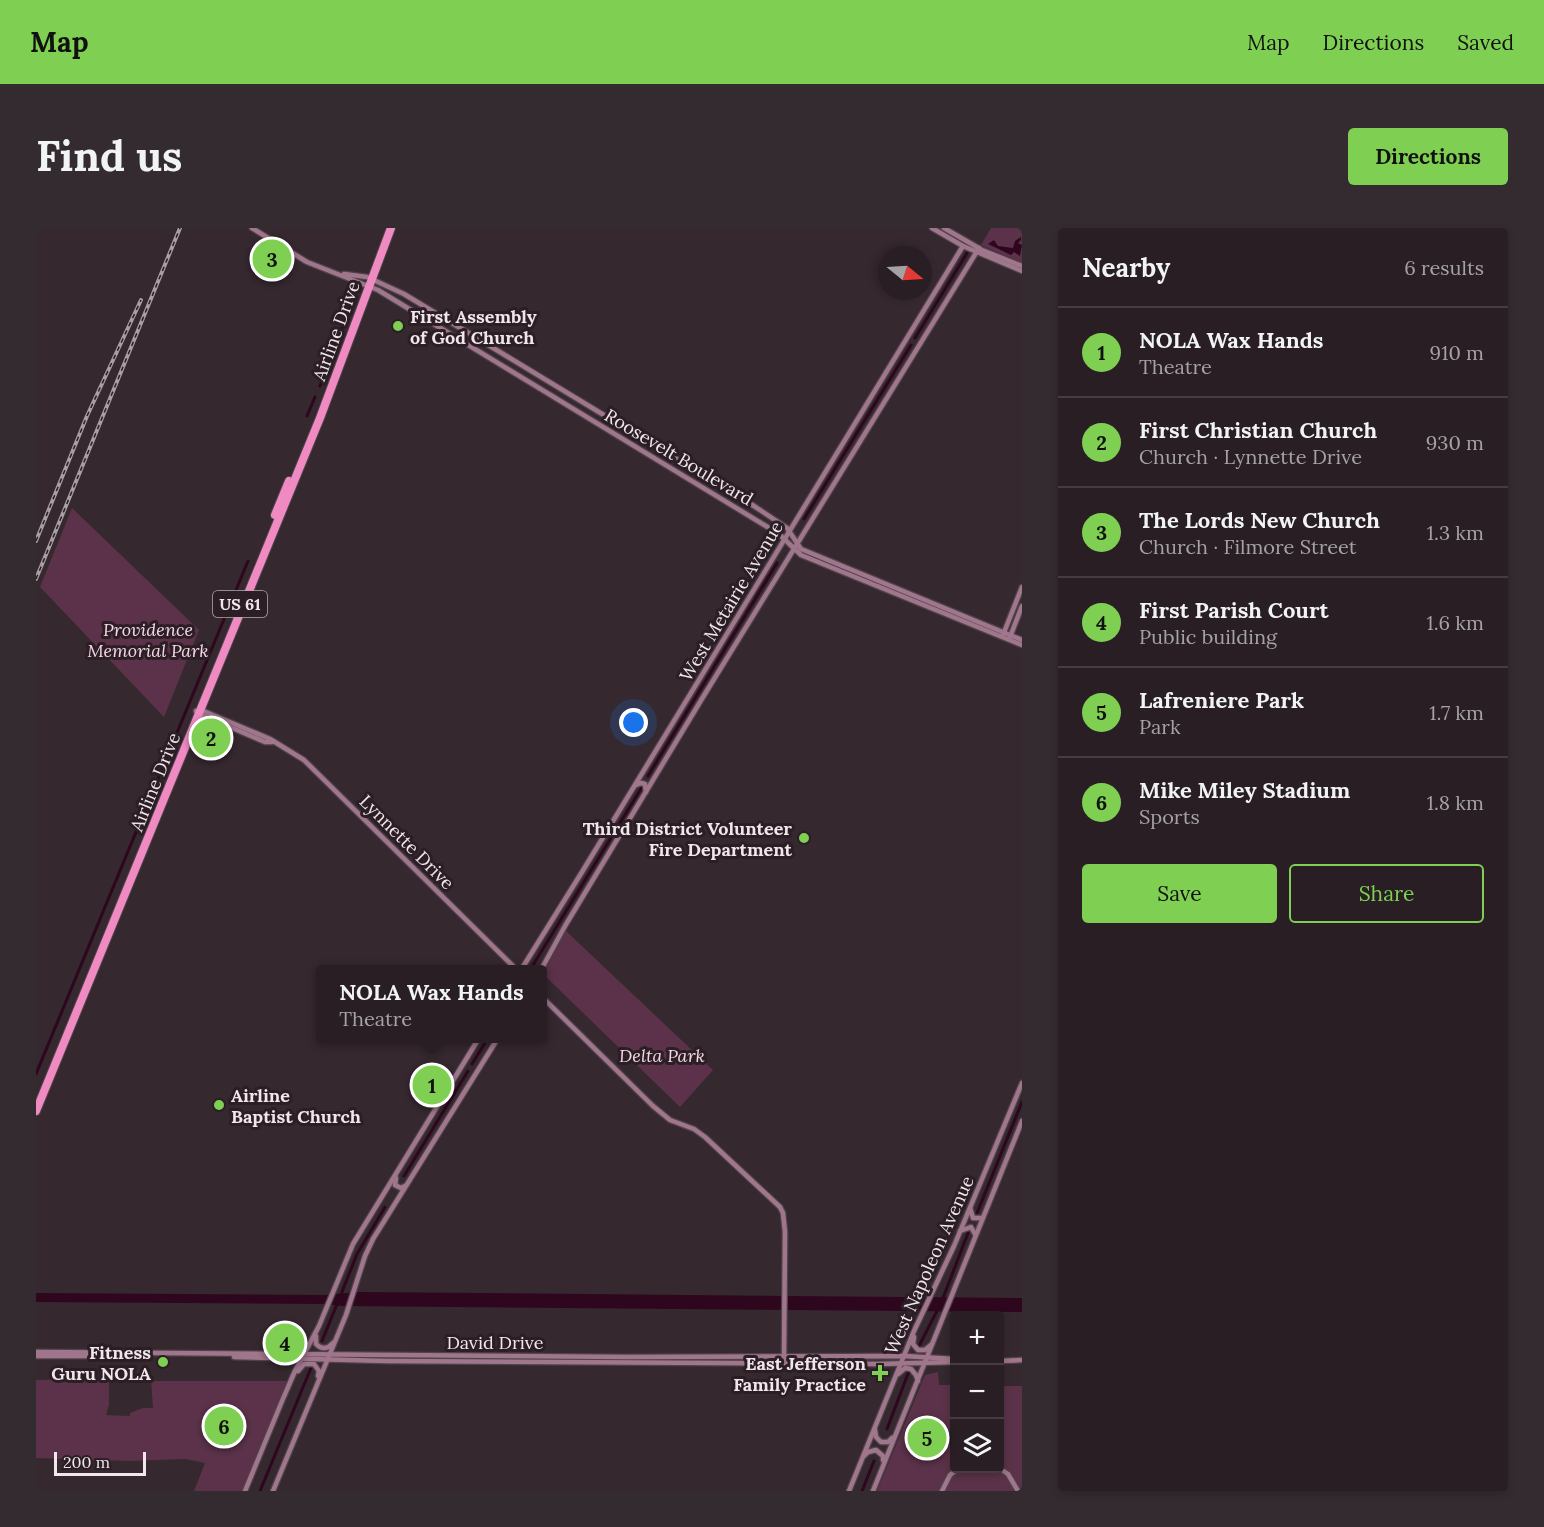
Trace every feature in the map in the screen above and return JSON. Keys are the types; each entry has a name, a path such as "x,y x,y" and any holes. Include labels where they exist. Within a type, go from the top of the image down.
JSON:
{"highway":[{"name":"Airline Drive","path":"36,1102 320,418 386,228"},
{"name":"Airline Drive","path":"368,281 391,228"},
{"name":"Airline Drive","path":"36,1112 198,712"}],"main road":[{"path":"252,228 307,262 368,281"},
{"path":"932,228 941,229 1022,272"},
{"path":"941,229 963,246 1022,266"},
{"path":"963,246 971,244"},
{"name":"West Metairie Avenue","path":"522,965 579,878 963,246"},
{"name":"West Metairie Avenue","path":"543,965 795,547 978,250"},
{"name":"Roosevelt Boulevard","path":"368,281 404,294 754,506 783,525 789,531 795,547"},
{"name":"Roosevelt Boulevard","path":"368,281 785,538 795,547 1003,635 1022,640"},
{"path":"799,516 798,527 803,529 809,524"},
{"path":"776,553 780,551 786,553 787,561"},
{"path":"1003,635 1022,587"},
{"path":"1009,637 1022,606"},
{"name":"Roosevelt Boulevard","path":"1009,637 1022,645"},
{"name":"Lynnette Drive","path":"198,712 293,752 515,965"},
{"path":"635,785 645,784 645,795"},
{"path":"527,965 530,954"},
{"path":"547,1002 670,1120 694,1129 705,1137 780,1207 785,1232 784,1364"},
{"path":"245,1491 288,1387 328,1308 353,1244 476,1043"},
{"path":"273,1491 346,1315 365,1256 392,1208 495,1043"},
{"name":"West Napoleon Avenue","path":"849,1491 914,1331 960,1231 1022,1083"},
{"name":"West Napoleon Avenue","path":"873,1491 1022,1121"},
{"path":"397,1175 394,1181 398,1187 407,1184"},
{"path":"384,1196 388,1193 394,1196 392,1208"},
{"path":"970,1208 973,1218 983,1218"},
{"path":"960,1231 971,1227 975,1231 975,1237"},
{"path":"914,1331 915,1348 921,1351 932,1344"},
{"path":"316,1334 316,1344 320,1347 329,1347 335,1342"},
{"name":"David Drive","path":"36,1354 253,1355 784,1364 925,1364 950,1361"},
{"name":"David Drive","path":"329,1357 904,1356 950,1360"},
{"path":"699,1357 699,1363"},
{"path":"1004,1360 1022,1360"},
{"path":"288,1387 304,1364 310,1363 314,1364 319,1371 316,1388"},
{"path":"896,1376 901,1370 911,1369 918,1381"},
{"path":"875,1427 876,1437 881,1442 888,1442 896,1434"},
{"path":"862,1458 868,1452 876,1450 883,1456 883,1466"},
{"path":"1004,1471 1018,1491"},
{"path":"942,1491 952,1473"}],"green space":[{"path":"991,228 1022,228 1022,263 981,245"},
{"name":"Providence Memorial Park","path":"72,508 199,630 164,717 40,587"},
{"name":"Delta Park","path":"566,931 713,1070 680,1107 547,978 547,967"},
{"path":"938,1372 939,1385 950,1385 950,1473 1004,1473 1004,1386 1022,1386 1022,1491 877,1491 925,1375"},
{"path":"109,1379 109,1405 106,1415 130,1416 130,1413 143,1408 153,1408 151,1381 288,1381 245,1491 194,1491 205,1463 185,1459 129,1461 36,1458 36,1380"}],"shaded area":[{"path":"1021,237 1018,243 1022,245 1020,256 1014,252 1011,255 988,244 994,240 998,246 1013,248 1015,241"},
{"path":"359,1292 1022,1298 1022,1312 36,1302 36,1293 324,1295"}],"waterway":[{"path":"915,338 967,253"},
{"path":"320,386 356,285"},
{"path":"804,519 911,345"},
{"path":"307,416 315,397"},
{"path":"36,1074 248,561"},
{"path":"648,776 777,563"},
{"path":"533,965 642,787"},
{"path":"472,1064 485,1043"},
{"path":"404,1176 468,1071"},
{"path":"977,1213 1022,1102"},
{"path":"340,1297 357,1254 385,1207"},
{"path":"943,1298 968,1233"},
{"path":"322,1341 337,1304"},
{"path":"918,1348 938,1309"},
{"path":"260,1491 311,1368"},
{"path":"887,1429 909,1371"},
{"path":"862,1491 874,1461"}],"railway":[{"path":"36,579 180,228"},
{"path":"36,541 87,416 141,300"}],"place":[{"name":"The Lords New Church","path":"272,259"},
{"name":"First Assembly of God Church","path":"398,326"},
{"name":"First Christian Church","path":"211,738"},
{"name":"Third District Volunteer Fire Department","path":"804,838"},
{"name":"NOLA Wax Hands","path":"432,1085"},
{"name":"Airline Baptist Church","path":"219,1105"},
{"name":"First Parish Court","path":"285,1343"},
{"name":"Fitness Guru NOLA","path":"163,1362"},
{"name":"East Jefferson Family Practice","path":"880,1373"},
{"name":"Mike Miley Stadium","path":"224,1426"},
{"name":"Lafreniere Park","path":"927,1438"}]}
